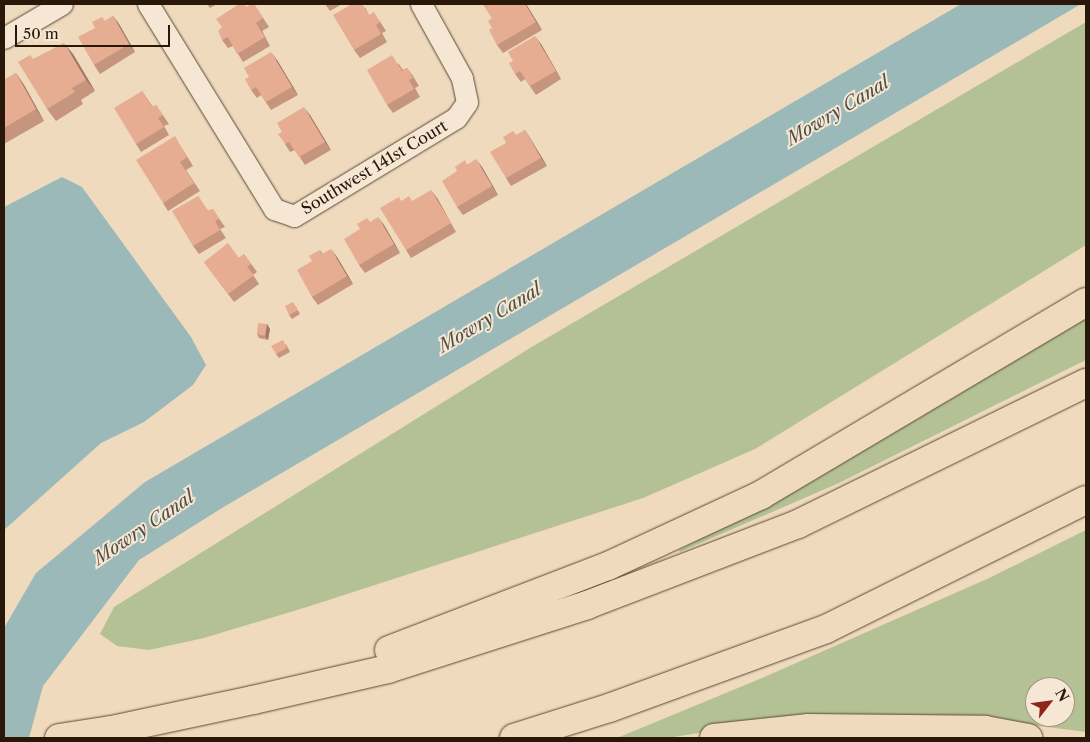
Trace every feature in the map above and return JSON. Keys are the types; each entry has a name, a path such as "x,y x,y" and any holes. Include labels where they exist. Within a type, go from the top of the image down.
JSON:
{"highway":[{"path":"253,700 608,566 761,495 1086,302"},
{"path":"59,738 112,730 253,700 388,668 596,602 798,524 1086,384"},
{"path":"514,738 609,708 826,629 1086,500"},
{"path":"714,738 808,728 985,730 1028,738"}],"street":[{"path":"4,38 62,4"},
{"name":"Southwest 141st Court","path":"148,4 274,209 294,216 456,118 467,102 462,78 421,4"}],"green space":[{"path":"1086,22 1086,245 755,449 643,498 307,607 204,638 149,650 117,646 100,634 114,607 530,348"},
{"path":"1086,315 1086,360 839,483 680,552 679,550 743,517"},
{"path":"1086,530 1086,732 1047,727 1075,727 1075,677 1025,677 1025,724 978,718 920,715 853,716 747,725 668,738 617,738 762,678 987,579"}],"water":[{"name":"Mowry Canal","path":"961,4 1081,4 222,508 139,560 43,686 29,738 4,738 4,628 36,573 145,482"},
{"path":"62,177 82,187 191,337 206,365 193,385 144,422 101,443 4,530 4,207"}],"building":[{"path":"239,4 244,4 246,7 254,4 263,18 256,23 265,37 237,54 228,37 222,40 218,31 222,27 216,19"},
{"path":"352,4 362,4 369,15 374,12 380,22 376,25 381,34 354,50 333,15"},
{"path":"483,4 525,4 536,22 497,45 489,30 492,28 488,21 492,18"},
{"path":"113,16 129,44 94,65 78,37 95,28 92,22 102,17 105,21"},
{"path":"535,36 556,71 530,86 520,71 515,74 509,63 513,61 508,52"},
{"path":"64,43 86,80 72,88 75,92 47,109 18,62 30,55 33,59"},
{"path":"271,52 292,87 266,102 256,87 251,90 245,79 249,77 244,68"},
{"path":"392,55 402,71 407,68 413,78 409,80 414,89 387,105 367,70"},
{"path":"16,73 36,109 4,128 4,80"},
{"path":"142,91 152,107 156,105 163,115 158,118 164,127 136,144 114,108"},
{"path":"304,107 325,142 299,157 289,142 285,144 278,134 282,132 277,123"},
{"path":"525,130 541,158 506,178 490,152 506,143 503,137 513,131 516,135"},
{"path":"175,136 187,157 180,162 194,183 163,203 136,160"},
{"path":"476,159 492,186 457,207 442,181 457,171 455,167 465,160 467,165"},
{"path":"431,190 451,223 406,250 380,208 399,197 401,201 409,196 412,201"},
{"path":"198,196 208,211 213,209 219,219 215,221 220,230 193,246 172,211"},
{"path":"378,217 394,244 359,265 344,239 360,229 357,224 367,218 370,222"},
{"path":"228,243 239,258 244,254 251,264 247,267 254,275 228,294 204,262"},
{"path":"331,249 347,276 312,297 297,270 312,261 309,256 320,250 322,254"},
{"path":"293,302 298,310 289,315 285,306"},
{"path":"258,323 267,324 265,336 257,334"},
{"path":"283,340 287,348 276,354 271,346"}]}
